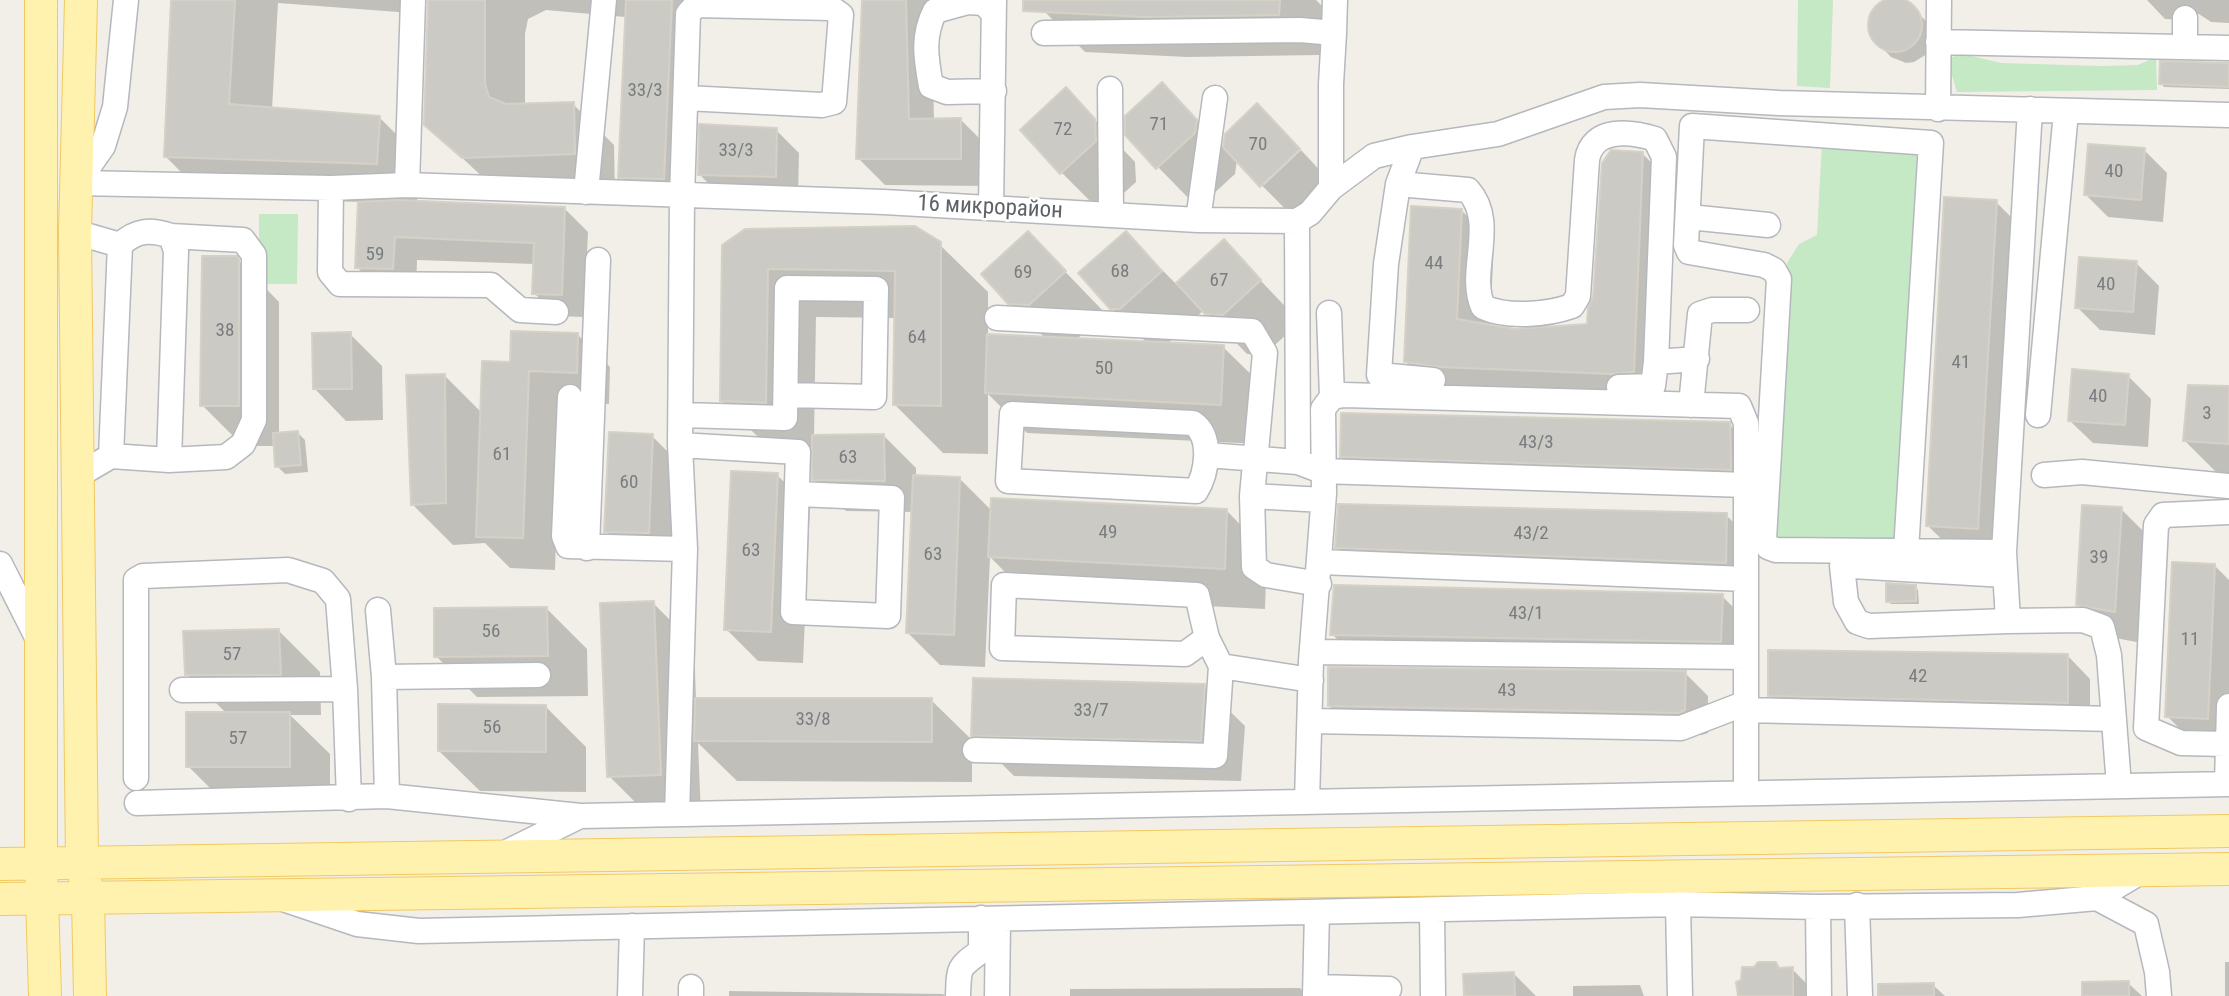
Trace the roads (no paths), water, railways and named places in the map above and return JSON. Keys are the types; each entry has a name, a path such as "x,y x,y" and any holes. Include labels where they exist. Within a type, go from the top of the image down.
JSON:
{"main road":[{"path":"45,996 41,864 41,8 81,9 75,232 77,476 82,861 88,898 90,996"},
{"path":"0,864 2229,831"},
{"path":"1310,845 1312,881"},
{"path":"0,899 2229,869"}],"street":[{"path":"77,183 103,146 115,107 126,0"},
{"path":"407,185 413,0"},
{"path":"586,192 604,0"},
{"path":"1331,188 1331,84 1335,0"},
{"path":"1938,108 1939,0"},
{"path":"991,208 993,91 994,7 968,2 935,11 927,27 926,44 931,86 947,92 993,91"},
{"path":"677,814 685,549 680,445 682,197 685,98 688,14 695,5 831,8 841,15 834,102 822,105 685,98"},
{"path":"2185,18 2185,47"},
{"path":"1044,33 1300,30 1334,33"},
{"path":"1938,43 2229,48"},
{"path":"1110,89 1111,214"},
{"path":"1298,462 1297,221 1310,213 1331,188 1374,156 1412,146 1498,134 1604,97 1640,95 1866,106 2229,115"},
{"path":"1198,220 1215,98"},
{"path":"1864,137 1866,106"},
{"path":"2008,621 2005,563 2030,109"},
{"path":"2038,415 2066,112"},
{"path":"1906,551 1931,143 1692,126 1686,245 1689,252 1764,265 1774,270 1779,279 1763,539 1768,548 1906,551 2005,563"},
{"path":"1398,184 1468,191 1477,200 1482,224 1478,295 1483,307 1492,311 1553,312 1572,306 1578,296 1587,160 1593,142 1605,134 1642,135 1655,139 1664,157 1656,381 1649,388 1379,376 1386,264 1398,184 1412,146"},
{"name":"16 микрорайон","path":"77,183 331,188 407,185 682,197 871,201 1198,220 1297,221"},
{"path":"331,188 330,272 340,284 491,285 520,310 556,312"},
{"path":"1689,217 1768,225"},
{"path":"77,476 111,456 215,460 236,452 243,444 254,420 254,255 243,240 171,236 145,231 131,235 120,245 111,456"},
{"path":"75,232 120,245"},
{"path":"169,460 176,251 171,236"},
{"path":"587,548 598,260"},
{"path":"682,415 785,418 788,288 876,289 874,397 786,395"},
{"path":"1691,405 1700,314 1712,310 1747,310"},
{"path":"1307,801 1312,652 1323,500 1323,409 1332,397 1329,313"},
{"path":"997,318 1252,331 1265,353 1252,496 1254,567 1266,575 1746,571 2005,563"},
{"path":"1656,362 1697,359"},
{"path":"1332,397 1424,396 1739,406 1746,423 1746,793"},
{"path":"570,397 564,536 568,546 685,549"},
{"path":"1012,414 1193,423 1198,427 1207,455 1204,477 1196,491 1008,481 1012,414"},
{"path":"680,445 798,452 793,612 888,616 892,498 797,494"},
{"path":"1207,455 1298,462 1322,471 1746,485"},
{"path":"2044,475 2082,472 2229,486"},
{"path":"1252,496 1323,500"},
{"path":"2227,744 2181,743 2146,728 2156,525 2163,515 2229,512"},
{"path":"0,564 41,645"},
{"path":"1842,566 1846,602 1857,622 1869,626 2083,620 2102,627 2109,655 2119,786"},
{"path":"136,778 136,580 143,576 288,570 323,581 338,599 349,799"},
{"path":"975,750 1215,756 1221,666 1207,638 1197,595 1004,585 1002,648 1185,654 1207,638"},
{"path":"378,610 384,677 387,796"},
{"path":"1312,652 1746,657"},
{"path":"1221,666 1311,680"},
{"path":"384,677 538,675"},
{"path":"182,690 345,689"},
{"path":"1311,721 1681,728 1746,706 2115,719"},
{"path":"137,803 387,796 580,816 2228,784 2229,706"},
{"path":"635,815 635,854"},
{"path":"498,856 580,816"},
{"path":"275,897 357,924 419,931 1678,904 1818,907 2018,905 2097,898 2146,869"},
{"path":"2097,898 2146,923 2157,972 2159,996"},
{"path":"1678,904 1680,996"},
{"path":"1857,905 1860,996"},
{"path":"1818,907 1819,996"},
{"path":"1432,909 1433,996"},
{"path":"1317,912 1315,992 1389,989"},
{"path":"958,996 959,969 967,958 981,951 989,918"},
{"path":"989,918 997,996"},
{"path":"630,996 632,926"}]}
